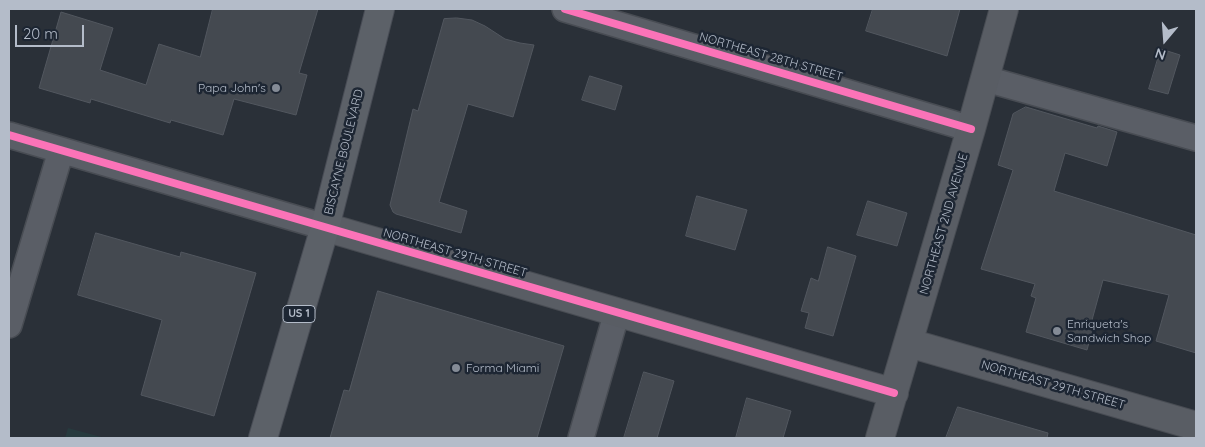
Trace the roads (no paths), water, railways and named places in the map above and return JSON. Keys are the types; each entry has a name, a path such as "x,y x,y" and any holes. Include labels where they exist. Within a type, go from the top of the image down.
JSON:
{"main road":[{"name":"BISCAYNE BOULEVARD","path":"263,438 325,227 380,9"}],"street":[{"name":"NORTHEAST 28TH STREET","path":"565,9 972,129"},
{"name":"NORTHEAST 2ND AVENUE","path":"880,438 972,129 1004,9"},
{"path":"986,79 1196,138"},
{"name":"NORTHEAST 29TH STREET","path":"9,135 894,393"},
{"path":"9,325 61,151"},
{"path":"580,438 617,312"},
{"name":"NORTHEAST 29TH STREET","path":"909,342 1196,426"}],"place":[{"name":"Papa John's","path":"276,88"},
{"name":"Enriqueta's Sandwich Shop","path":"1057,331"},
{"name":"Forma Miami","path":"456,368"}]}
